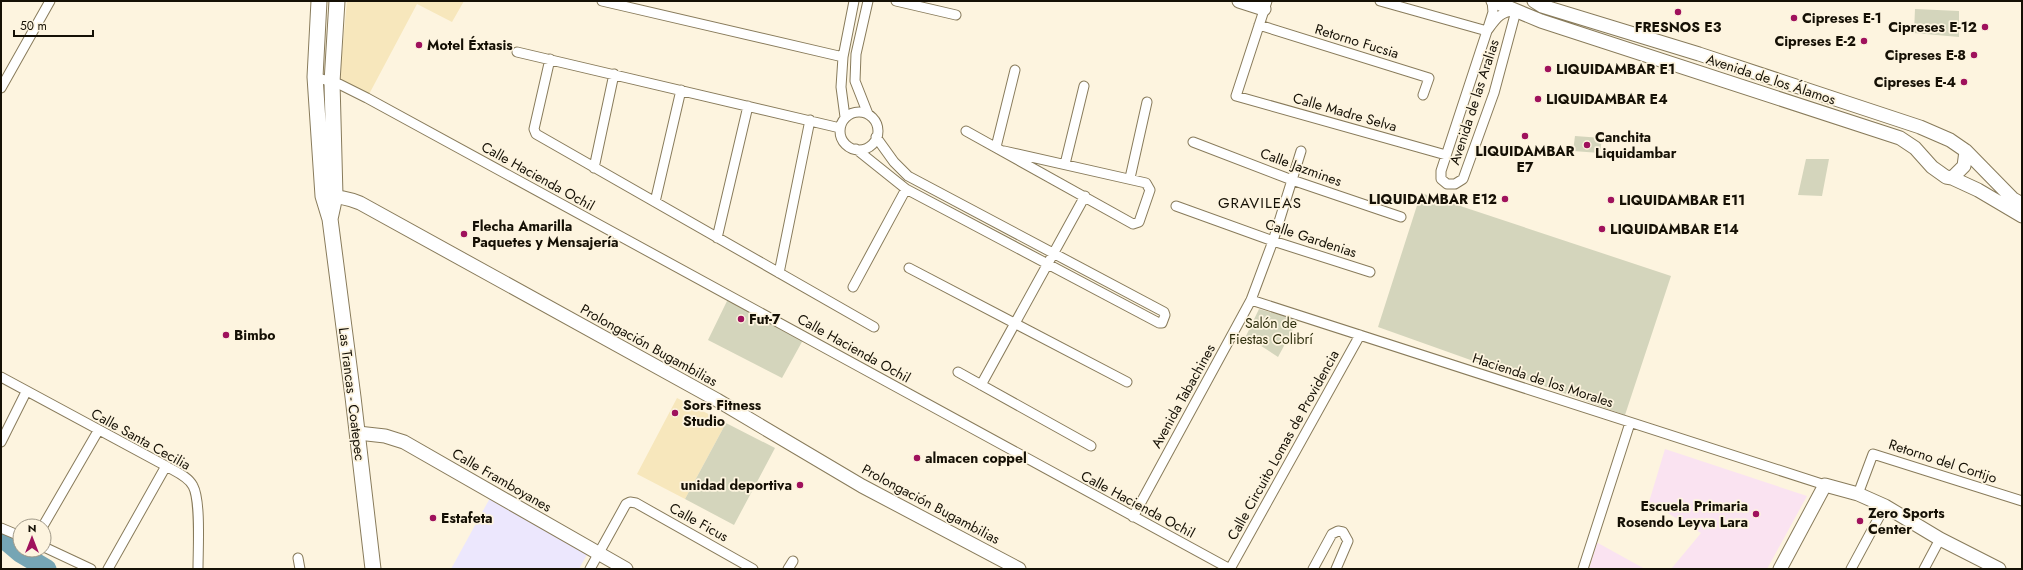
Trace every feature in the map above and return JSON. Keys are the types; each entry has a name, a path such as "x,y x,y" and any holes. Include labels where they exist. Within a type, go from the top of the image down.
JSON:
{"main road":[{"name":"Las Trancas - Coatepec","path":"319,1 315,77 329,196"},
{"name":"Las Trancas - Coatepec","path":"337,1 332,82 329,196 330,219 374,569"}],"street":[{"path":"1,88 50,1"},
{"path":"602,1 842,57"},
{"path":"854,1 842,57 841,87 845,117 840,128 840,133 845,144 856,149 906,189 1159,323 1162,323 1164,319 1164,312 908,176 894,162 876,136 876,124 868,114 855,81 856,54 868,1"},
{"path":"896,1 956,14"},
{"path":"1239,1 1265,5 1259,25"},
{"path":"1380,1 1487,31"},
{"name":"Avenida de las Aralias","path":"1487,31 1494,21 1503,13 1516,11 1494,93 1463,179 1455,184 1447,184 1441,179 1441,171 1487,31 1493,1"},
{"name":"Avenida de los Álamos","path":"1493,1 1541,22 1900,138 1916,148 1932,167 1946,177 1952,178 1978,190 2022,216"},
{"name":"Avenida de los Álamos","path":"1534,1 1542,6 1699,54 1920,127 1950,140 1966,151 2013,199 2022,204"},
{"path":"850,21 862,25"},
{"name":"Retorno Fucsia","path":"1259,25 1429,78 1423,95"},
{"name":"Calle Madre Selva","path":"1259,25 1236,96 1446,155"},
{"path":"517,52 840,128"},
{"path":"550,60 534,129 536,134 874,327"},
{"path":"1000,149 1015,70"},
{"path":"594,168 614,74"},
{"name":"Calle Hacienda Ochil","path":"315,77 339,84 367,98 1230,569"},
{"path":"1065,164 1084,86"},
{"path":"655,202 681,90"},
{"path":"1130,178 1147,102"},
{"path":"717,238 748,106"},
{"path":"845,117 856,112 868,114"},
{"path":"778,273 810,120"},
{"path":"966,131 1133,224 1139,222 1150,190 1146,183 1130,178 1000,149"},
{"path":"856,149 868,146 876,136"},
{"name":"Calle Jazmines","path":"1193,142 1292,180 1401,217"},
{"name":"Avenida Tabachines","path":"1133,517 1251,300 1273,241 1301,151"},
{"path":"1952,178 1964,166 1966,151"},
{"path":"853,287 906,189"},
{"name":"Prolongación Bugambilias","path":"329,196 360,203 717,400 862,486 1019,569"},
{"path":"981,385 1016,324 1085,196"},
{"path":"941,208 947,197"},
{"name":"Calle Gardenias","path":"1176,206 1273,241 1370,272"},
{"path":"909,268 1127,382"},
{"name":"Hacienda de los Morales","path":"1251,300 1825,485"},
{"name":"Calle Circuito Lomas de Providencia","path":"1230,569 1360,335"},
{"path":"958,372 1091,446"},
{"name":"Calle Santa Cecilia","path":"1,377 98,431 166,466 193,484 197,496 198,569"},
{"path":"1,442 26,392"},
{"path":"1583,569 1630,423"},
{"path":"48,518 98,431"},
{"name":"Calle Framboyanes","path":"358,433 385,436 404,442 626,569"},
{"name":"Retorno del Cortijo","path":"1858,494 1873,454 2022,501"},
{"path":"108,569 166,466"},
{"path":"1780,569 1825,485 1858,494 1885,506 1940,539 1997,569"},
{"name":"Calle Ficus","path":"598,554 626,504 630,502 636,503 753,569"},
{"path":"1851,569 1885,506"},
{"path":"1,528 12,533"},
{"path":"1313,569 1332,534 1338,531 1343,532 1348,541 1336,569"},
{"path":"1924,569 1940,539"},
{"path":"52,551 91,569"},
{"path":"590,569 598,554"},
{"path":"298,558 300,569"},
{"path":"788,569 793,561"}],"shaded area":[{"path":"347,1 464,1 452,22 417,4 367,98 339,84"},
{"path":"677,398 726,423 685,499 637,474"},
{"name":"Escuela Primaria Rosendo Leyva Lara","path":"1665,449 1807,496 1767,569 1671,569 1701,533 1649,502"},
{"path":"490,498 589,551 579,569 451,569"},
{"path":"1598,543 1645,569 1589,569"}],"green space":[{"path":"1915,9 1959,11 1959,37 1914,33"},
{"name":"Canchita Liquidambar","path":"1575,136 1602,138 1600,153 1573,151"},
{"path":"1806,159 1829,159 1822,196 1798,195"},
{"path":"1421,193 1671,276 1625,415 1378,327"},
{"name":"Fut-7","path":"728,299 803,340 782,378 708,340"},
{"name":"Salón de Fiestas Colibrí","path":"1259,309 1298,320 1278,357 1246,336"},
{"path":"726,423 775,448 734,525 685,499"}],"waterway":[{"path":"1,537 20,553 47,569"}],"place":[{"name":"FRESNOS E3","path":"1678,12"},
{"name":"Cipreses E-1","path":"1794,18"},
{"name":"Cipreses E-12","path":"1985,27"},
{"name":"Cipreses E-2","path":"1864,41"},
{"name":"Motel Éxtasis","path":"419,45"},
{"name":"Cipreses E-8","path":"1974,55"},
{"name":"LIQUIDAMBAR E1","path":"1548,69"},
{"name":"Cipreses E-4","path":"1964,82"},
{"name":"LIQUIDAMBAR E4","path":"1538,99"},
{"name":"LIQUIDAMBAR E7","path":"1525,136"},
{"name":"Canchita Liquidambar","path":"1587,145"},
{"name":"LIQUIDAMBAR E12","path":"1505,199"},
{"name":"LIQUIDAMBAR E11","path":"1611,200"},
{"name":"LIQUIDAMBAR E14","path":"1602,229"},
{"name":"Flecha Amarilla Paquetes y Mensajería","path":"464,234"},
{"name":"Fut-7","path":"741,319"},
{"name":"Bimbo","path":"226,335"},
{"name":"Sors Fitness Studio","path":"675,413"},
{"name":"almacen coppel","path":"917,458"},
{"name":"unidad deportiva","path":"800,485"},
{"name":"Escuela Primaria Rosendo Leyva Lara","path":"1756,514"},
{"name":"Estafeta","path":"433,518"},
{"name":"Zero Sports Center","path":"1860,521"}],"district":[{"name":"GRAVILEAS","path":"1260,203"}]}
